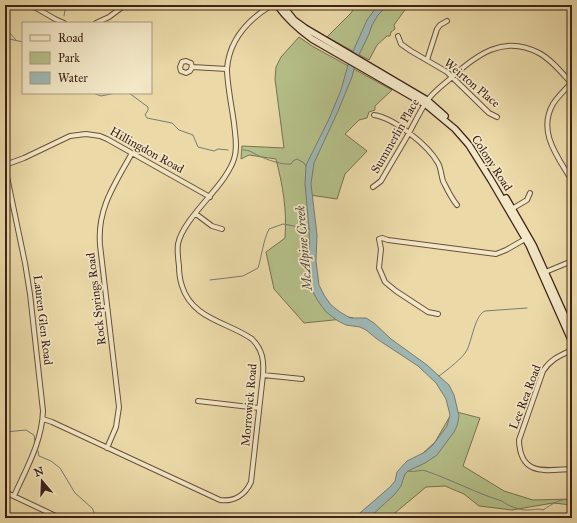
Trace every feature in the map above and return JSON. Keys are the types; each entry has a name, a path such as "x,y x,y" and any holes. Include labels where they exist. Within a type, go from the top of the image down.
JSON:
{"main road":[{"name":"Colony Road","path":"277,5 286,17 296,24 426,102 450,119 474,144 527,239 572,332"},
{"name":"Colony Road","path":"282,5 296,24"},
{"name":"Colony Road","path":"544,273 572,342"}],"street":[{"path":"31,5 62,22"},
{"path":"98,22 109,17 126,5"},
{"name":"Morrowick Road","path":"43,419 211,496 223,500 233,500 241,496 251,482 264,360 257,344 247,336 201,313 188,299 182,287 178,245 183,231 210,197 232,165 236,153 237,145 227,69 232,49 244,27 272,5"},
{"path":"427,60 437,29 447,20"},
{"name":"Weirton Place","path":"398,36 401,44 447,72 489,113 497,117"},
{"name":"Summerlin Place","path":"373,187 381,181 426,102 462,67 479,55 499,48 515,46 530,49 540,53 549,60 572,84"},
{"path":"192,67 227,69"},
{"path":"572,84 553,104 547,124 551,144 572,181"},
{"path":"374,115 382,117 409,133 426,148 438,163 444,181 456,205"},
{"name":"Hillingdon Road","path":"5,166 65,138 81,134 94,135 103,137 210,197"},
{"name":"Rock Springs Road","path":"107,448 116,427 119,407 100,245 100,227 105,203 132,153"},
{"name":"Lauren Glen Road","path":"5,166 30,294 43,404 43,419 37,445 14,496"},
{"path":"510,210 526,200 530,193"},
{"path":"196,214 212,226 222,229"},
{"path":"438,314 428,312 385,282 379,268 381,249 379,239 382,238 496,254 527,239"},
{"path":"544,273 572,261"},
{"name":"Lee Rea Road","path":"572,350 548,363 543,371 519,440 520,453 526,463 535,469 545,471 572,468"},
{"path":"263,375 302,380"},
{"path":"198,401 260,408"},
{"path":"5,492 60,518"}],"green space":[{"path":"356,5 410,5 394,25 395,29 391,32 390,36 387,36 377,45 369,60 327,37 351,13"},
{"path":"299,37 312,46 392,90 375,106 375,110 369,112 367,118 359,120 345,134 367,151 345,174 337,199 310,195 314,288 336,314 353,318 304,323 274,289 266,252 285,238 284,198 276,159 249,155 241,159 242,146 284,148 275,79 276,67 281,57"},
{"path":"453,411 480,418 463,466 504,491 533,500 572,499 572,505 553,503 512,510 479,506 464,494 445,486 426,487 389,518 360,518 385,496 408,467 435,442"}],"water":[{"path":"378,5 388,5 378,15 372,25 356,61 352,77 338,111 314,163 311,184 317,235 316,261 319,285 331,305 340,312 350,318 366,318 374,323 391,339 427,365 449,385 454,395 459,416 454,432 437,455 425,463 408,471 405,474 401,486 395,494 369,518 354,518 390,487 395,481 397,472 407,461 425,452 433,445 447,426 450,415 446,399 436,383 418,366 366,330 360,327 346,325 326,312 313,292 310,280 309,228 305,184 306,165 329,119 341,90 350,58 367,20"}],"waterway":[{"path":"64,16 66,5"},
{"path":"5,31 9,32 16,40"},
{"path":"5,38 22,42"},
{"path":"96,94 101,96 111,94"},
{"path":"130,94 148,107 145,115 147,118 172,123 179,130 193,135 198,147 214,151 218,149 228,150"},
{"path":"243,150 250,151 271,161 283,164 291,164 297,159 306,166"},
{"name":"McAlpine Creek","path":"210,280 243,276 258,268 269,229 283,224 310,229"},
{"path":"439,376 465,353 469,346 476,322 482,313 485,311 527,308"},
{"path":"5,432 26,430 34,435 35,442"},
{"path":"38,451 39,456 51,461 60,468 75,493 92,508 97,518"},
{"path":"408,471 426,471 502,501 510,506 521,509 543,510 553,503 561,500 572,500"}]}
